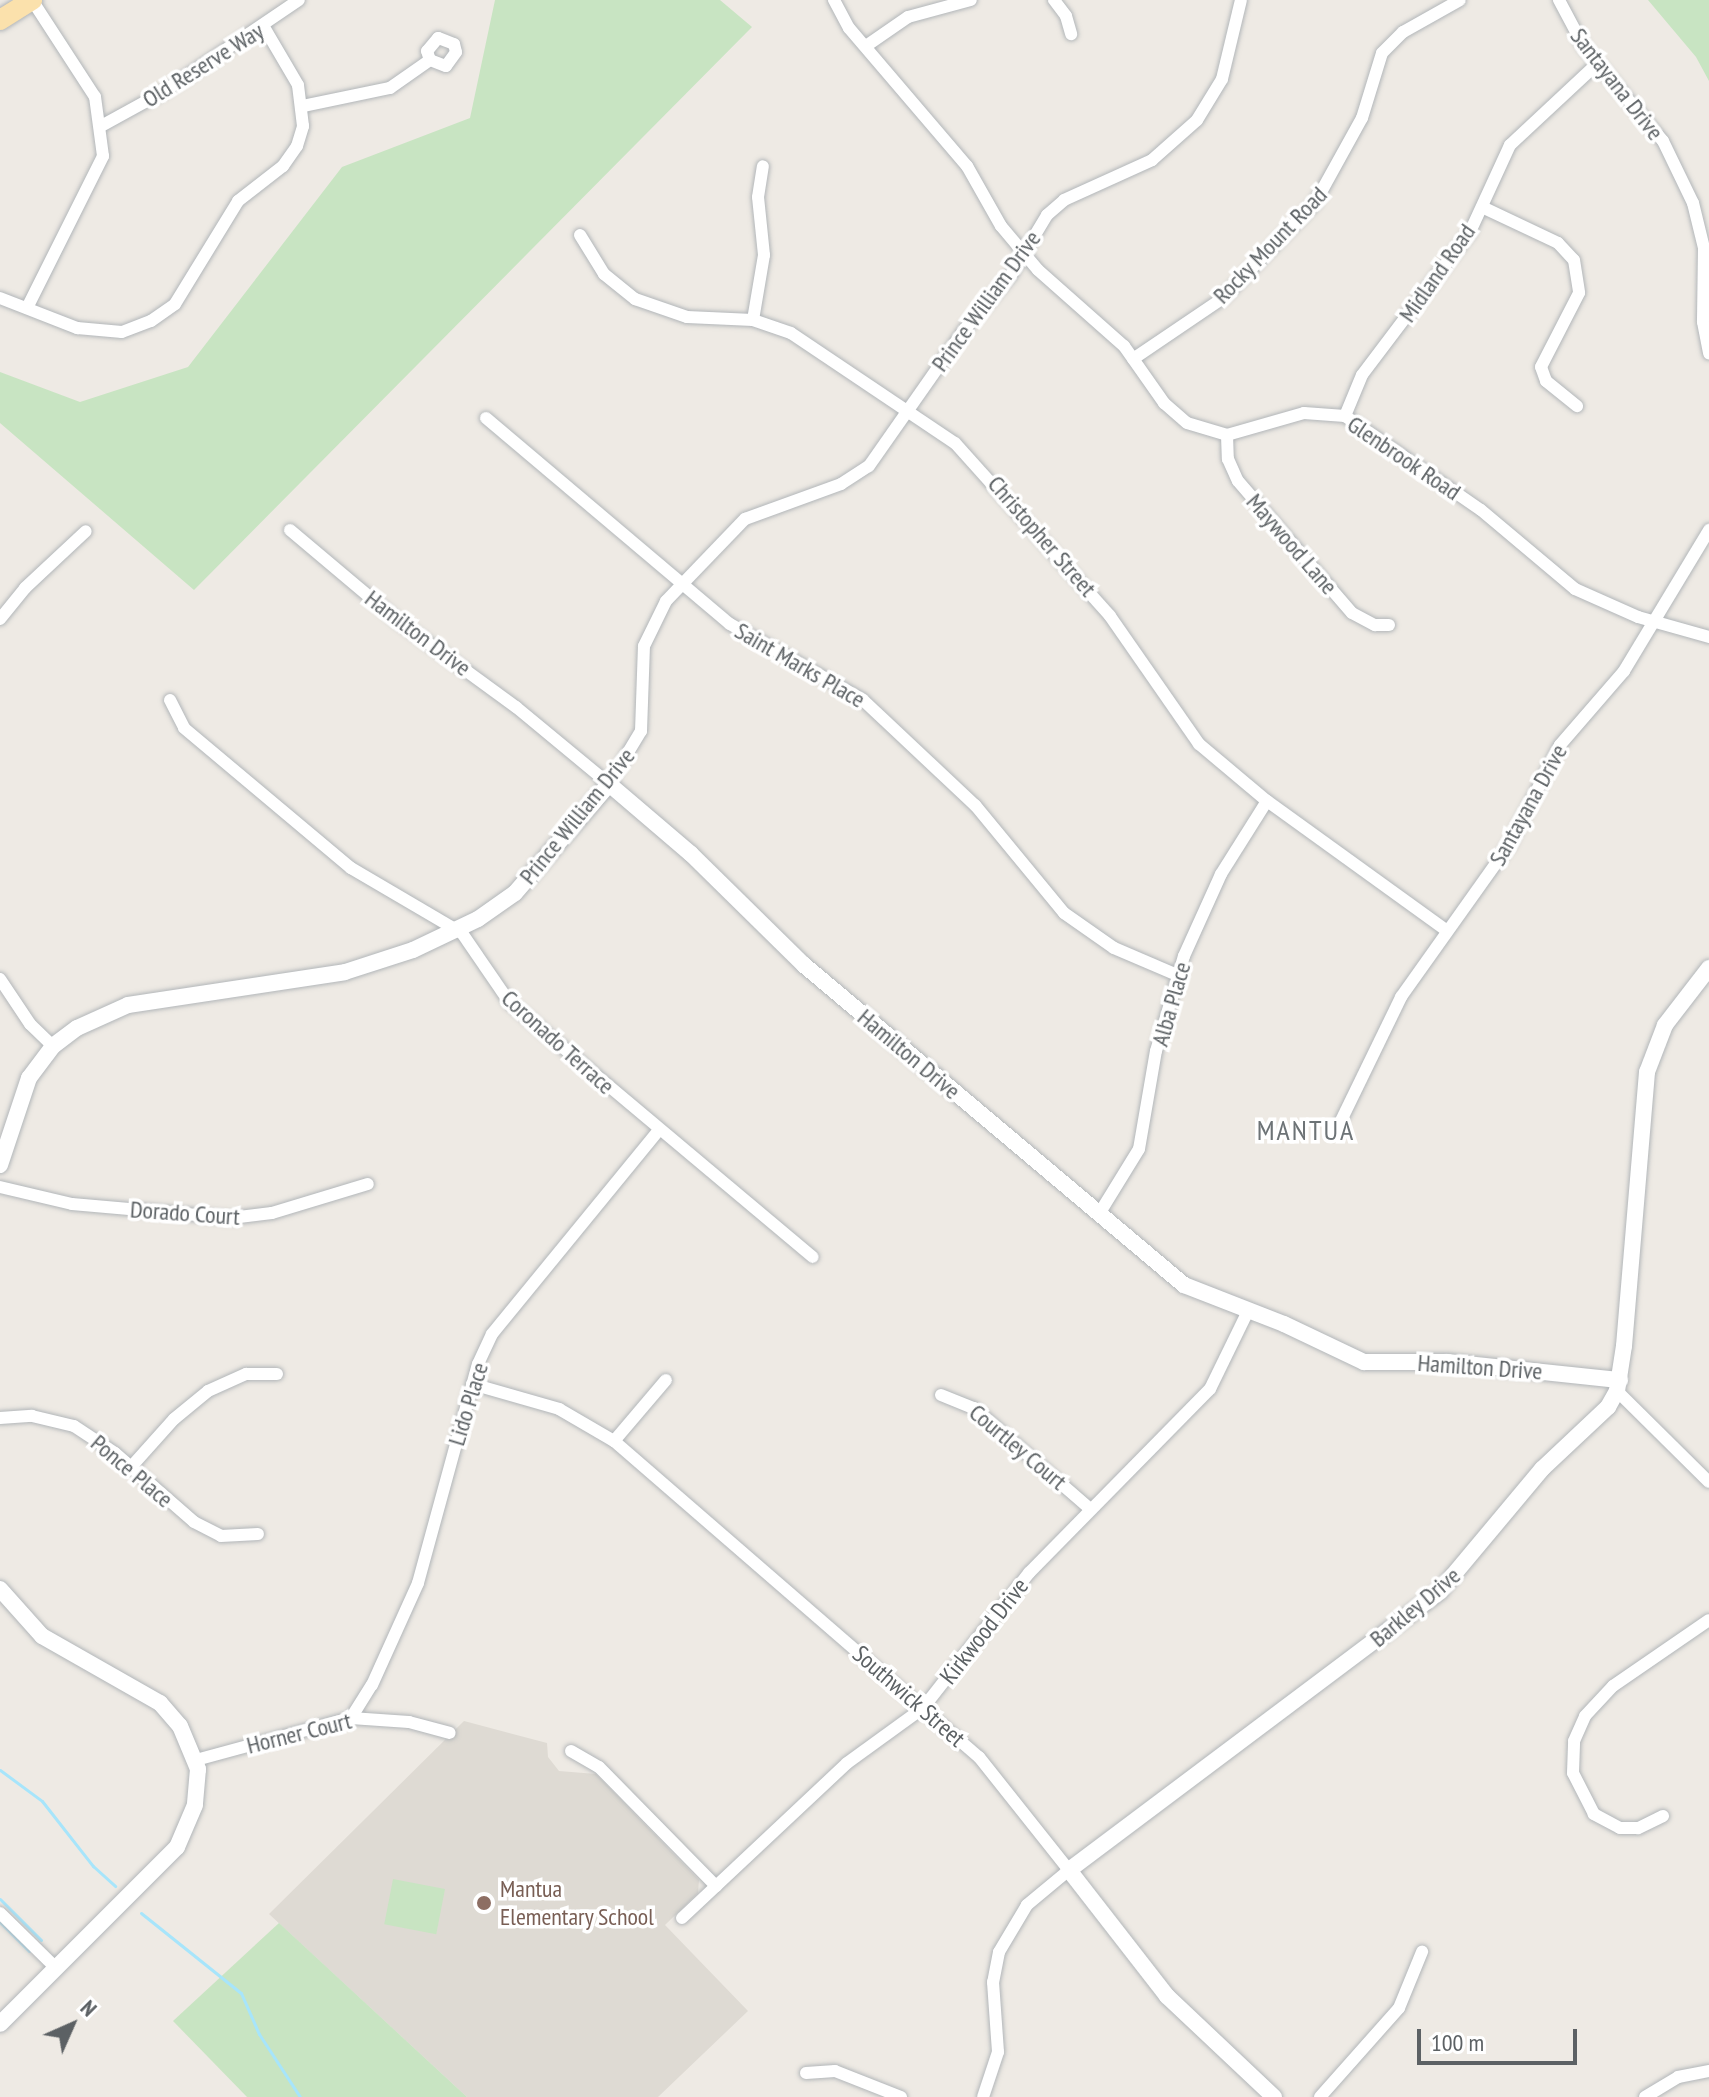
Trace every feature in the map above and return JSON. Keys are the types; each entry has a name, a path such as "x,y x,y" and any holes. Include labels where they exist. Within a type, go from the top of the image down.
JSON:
{"main road":[{"path":"0,20 32,0"}],"street":[{"path":"27,308 66,224 89,191 103,156 103,125 95,97 32,0"},
{"name":"Old Reserve Way","path":"103,125 264,27 299,0"},
{"path":"834,0 866,46 967,166 989,208 1056,289 1114,336 1187,423 1227,435"},
{"path":"866,46 908,17 971,0"},
{"path":"1054,0 1066,16 1071,34"},
{"name":"Prince William Drive","path":"0,1165 22,1092 53,1046 117,1008 368,967 457,929 515,893 609,784 641,731 648,632 681,584 745,519 856,476 909,411 1056,206 1152,160 1197,120 1222,79 1241,0"},
{"name":"Rocky Mount Road","path":"1133,359 1223,298 1315,203 1362,118 1382,53 1403,32 1444,4 1460,0"},
{"name":"Santayana Drive","path":"1559,0 1597,64 1650,121 1679,172 1700,229 1709,353"},
{"path":"0,298 77,328 122,332 163,313 186,290 238,201 291,157 303,126 303,106 290,69 264,27"},
{"path":"303,106 390,88 430,60"},
{"name":"Midland Road","path":"1345,416 1362,375 1459,250 1517,136 1597,64"},
{"path":"753,320 764,255 758,197 763,166"},
{"path":"1482,207 1558,243 1574,260 1579,293 1541,367 1546,381 1577,406"},
{"name":"Christopher Street","path":"580,235 604,274 645,304 687,317 753,320 800,338 973,457 1116,624 1183,727 1267,801 1447,931"},
{"name":"Glenbrook Road","path":"1227,435 1304,413 1345,416 1481,510 1575,589 1656,621 1709,637"},
{"name":"Saint Marks Place","path":"486,418 730,624 863,700 975,805 1064,913 1114,948 1177,975"},
{"name":"Maywood Lane","path":"1227,435 1228,459 1238,481 1352,613 1375,625 1389,625"},
{"name":"Hamilton Drive","path":"290,530 398,621 516,707 609,784 691,854 804,965 1184,1285 1364,1362 1448,1362 1618,1386"},
{"name":"Santayana Drive","path":"1337,1129 1385,1025 1509,845 1560,745 1624,671 1709,530"},
{"path":"0,619 25,588 86,531"},
{"name":"Coronado Terrace","path":"170,700 184,728 351,868 457,929 474,946 510,1003 813,1257"},
{"name":"Alba Place","path":"1099,1214 1128,1173 1142,1141 1156,1051 1177,975 1221,874 1267,801"},
{"path":"1709,968 1665,1025 1647,1072 1618,1386 1709,1482"},
{"path":"0,979 30,1024 53,1046"},
{"name":"Lido Place","path":"351,1718 372,1685 418,1583 482,1354 506,1315 659,1130"},
{"name":"Dorado Court","path":"0,1187 72,1204 231,1218 272,1213 368,1184"},
{"name":"Kirkwood Drive","path":"682,1918 847,1763 923,1708 1009,1595 1210,1389 1248,1311"},
{"path":"131,1467 174,1419 208,1391 246,1374 277,1374"},
{"path":"614,1441 666,1380"},
{"name":"Southwick Street","path":"472,1384 559,1409 614,1441 923,1708 993,1772 1167,1996 1274,2097"},
{"name":"Barkley Drive","path":"983,2097 998,2052 993,1982 999,1952 1027,1905 1069,1870 1440,1591 1542,1469 1608,1407 1618,1386"},
{"name":"Courtley Court","path":"941,1395 974,1408 1090,1509"},
{"name":"Ponce Place","path":"0,1418 32,1416 74,1426 131,1467 211,1532 234,1538 258,1534"},
{"path":"0,1589 42,1636 160,1703 180,1726 196,1760 195,1805 177,1847 0,2024"},
{"path":"1663,1816 1638,1828 1620,1828 1594,1814 1573,1773 1574,1741 1585,1716 1613,1686 1709,1620"},
{"name":"Horner Court","path":"196,1760 351,1718 409,1722 450,1733"},
{"path":"571,1751 599,1767 716,1886"},
{"path":"0,1913 56,1968"},
{"path":"1320,2097 1399,2008 1422,1952"},
{"path":"806,2073 835,2071 901,2097"},
{"path":"1645,2097 1678,2077 1709,2071"}],"shaded area":[{"name":"Mantua Elementary School","path":"464,1721 547,1743 548,1757 559,1771 596,1774 699,1880 698,1893 665,1925 748,2011 658,2097 467,2097 269,1914"}],"green space":[{"path":"495,0 720,0 752,27 194,590 0,423 0,372 80,402 188,367 342,167 470,118"},
{"path":"1648,0 1709,0 1709,81 1696,57"},
{"path":"393,1879 445,1889 436,1934 384,1924"},
{"path":"279,1923 467,2097 247,2097 173,2021"}],"waterway":[{"path":"0,1770 42,1801 93,1866 115,1886"},
{"path":"0,1899 41,1940"},
{"path":"141,1913 241,1993 259,2034 300,2097"},
{"path":"0,1922 29,1951"}],"place":[{"name":"Mantua Elementary School","path":"484,1903"}],"district":[{"name":"MANTUA","path":"1306,1130"}]}
